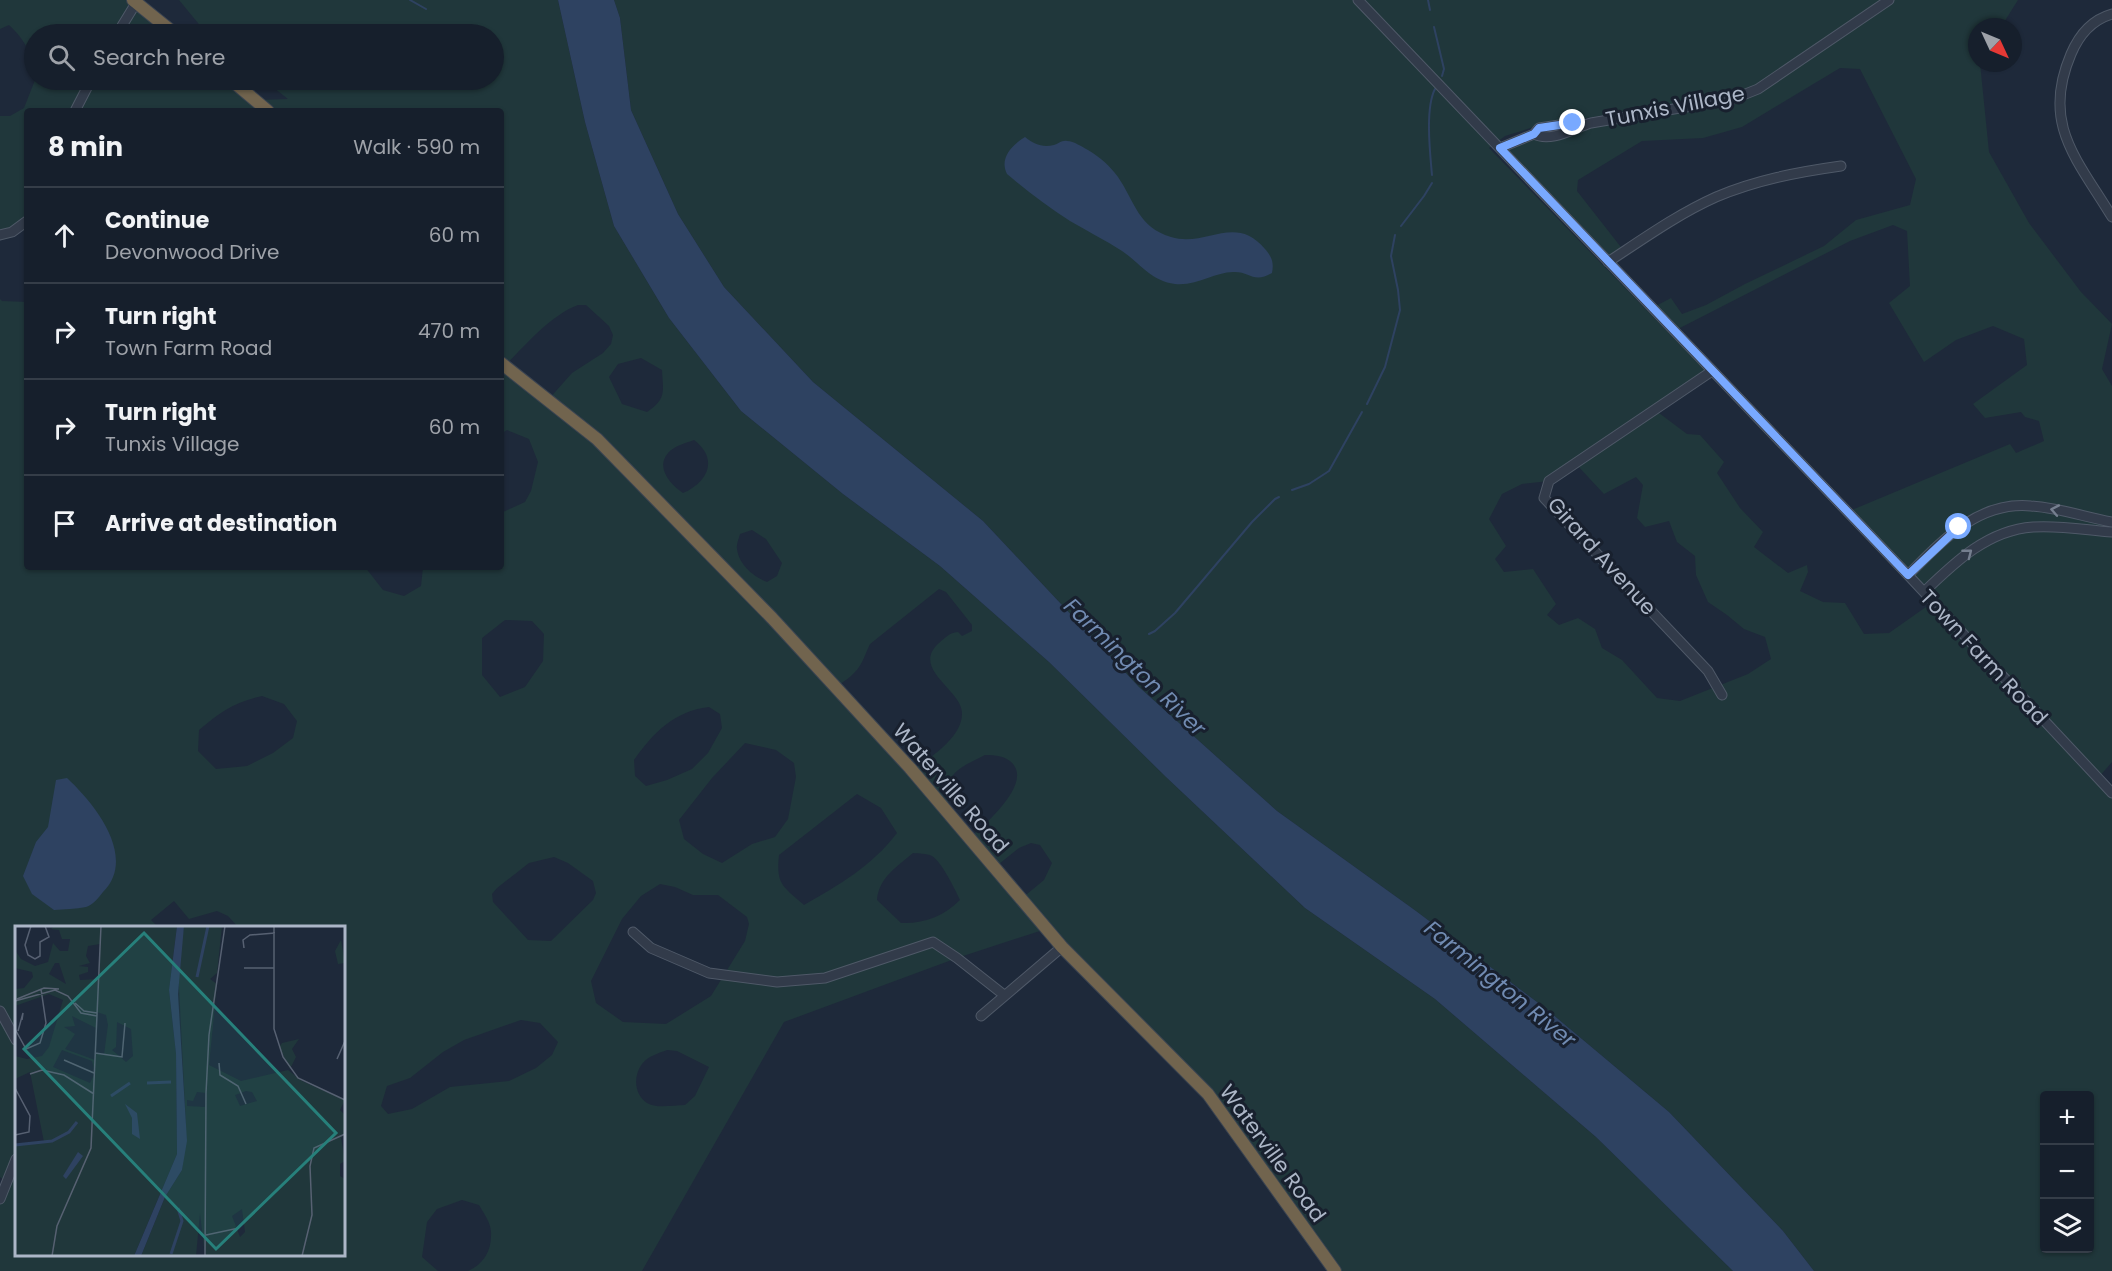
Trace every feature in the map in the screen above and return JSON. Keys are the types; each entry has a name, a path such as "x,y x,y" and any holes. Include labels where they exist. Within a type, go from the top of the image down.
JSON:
{"highway":[{"path":"135,1 163,24"},
{"path":"243,90 264,108"},
{"name":"Waterville Road","path":"504,365 597,439 772,618 909,768 1062,947 1208,1094 1335,1271"}],"street":[{"name":"Town Farm Road","path":"1358,0 1908,575 2112,793"},
{"name":"Tunxis Village","path":"1500,148 1534,134 1539,128 1573,123 1579,126 1733,99 1758,89 1889,0"},
{"path":"122,24 135,1"},
{"path":"2112,14 2103,16 2089,26 2078,39 2063,72 2059,96 2061,124 2068,142 2112,217"},
{"path":"77,108 86,90"},
{"path":"1608,262 1677,218 1715,198 1747,185 1794,172 1841,166"},
{"path":"0,235 12,232 24,223"},
{"name":"Girard Avenue","path":"1712,371 1549,481 1544,498 1708,671 1722,695"},
{"path":"1908,575 1959,527 1975,517 2007,506 2030,506 2112,522"},
{"path":"1924,592 1978,545 2005,532 2049,526 2112,532"},
{"path":"633,932 651,948 709,974 777,982 825,978 933,942 1004,995"},
{"path":"981,1016 1062,947"},
{"path":"0,1011 15,1038"},
{"path":"0,1199 15,1162"}],"green space":[{"path":"0,0 133,0 163,24 24,24 24,43 9,25 0,29"},
{"path":"179,0 558,0 585,122 614,226 669,318 741,411 843,494 940,566 1049,662 1166,777 1305,908 1435,999 1596,1137 1733,1271 1335,1271 1208,1094 1046,929 957,958 784,1022 642,1271 468,1271 486,1256 490,1245 491,1229 479,1205 462,1200 437,1209 427,1222 422,1257 438,1271 0,1271 0,1199 7,1182 0,1177 0,299 24,302 24,570 367,570 383,590 404,596 421,586 423,570 504,570 504,512 525,502 531,491 538,462 529,439 507,430 504,432 504,108 24,108 31,90 244,90 258,100 288,99 277,90 504,90 504,24 199,24","holes":["578,305 586,305 609,326 613,335 611,344 603,353 572,373 548,400 505,366 558,316","641,358 662,370 661,399 647,412 622,404 609,377 618,364","694,440 702,447 706,455 707,469 699,483 683,493 666,476 664,459 673,448","752,530 766,539 782,563 777,576 767,582 748,570 738,555 740,534","939,589 946,592 972,625 972,631 962,636 958,632 950,634 939,643 932,653 930,662 934,671 960,704 961,722 944,746 912,770 836,687 857,670 870,644","505,620 532,621 544,634 543,661 525,687 500,697 482,675 482,638","262,696 284,704 297,721 293,738 273,753 247,766 216,769 198,751 199,730 221,713 252,698","709,707 720,714 722,728 708,753 692,769 646,786 635,776 634,760 657,732 685,713","745,743 776,750 794,763 796,777 788,819 775,837 752,844 722,863 703,854 684,839 679,820 712,778","985,755 1006,758 1015,767 1017,776 1010,796 969,838 945,810 949,800 948,783 956,772","857,794 881,808 897,833 866,865 804,905 782,884 779,855","1031,843 1040,845 1052,863 1044,880 1021,899 994,868 1019,848","913,853 930,855 936,859 960,900 933,918 901,923 877,900 878,892 890,873","554,857 568,863 593,881 596,893 593,900 551,941 528,940 493,902 492,894 529,863","660,884 675,887 693,895 718,895 747,917 749,924 745,941 711,996 666,1024 623,1022 596,1003 591,981 622,919 641,896","521,1020 540,1023 558,1042 552,1055 536,1068 509,1081 450,1087 412,1109 388,1114 381,1106 387,1086 410,1078 443,1052 464,1040","667,1050 677,1051 709,1067 695,1096 685,1105 651,1105 639,1095 637,1090 636,1079 642,1064 654,1055"]},
{"path":"614,0 1881,0 1756,86 1730,95 1537,126 1505,136 1489,148 1701,366 1712,371 1655,410 1687,434 1700,435 1724,462 1717,473 1740,508 1763,532 1754,547 1788,573 1807,565 1808,572 1800,591 1823,602 1845,603 1864,634 1889,633 1933,602 1847,512 2010,444 2016,453 2044,441 2039,421 2025,417 2021,412 1985,418 1973,404 2027,365 2024,339 1993,326 1956,340 1924,362 1889,303 1910,286 1907,231 1893,225 1850,241 1674,331 1652,308 1671,298 1682,314 1706,305 1824,246 1856,220 1910,205 1916,179 1860,69 1840,68 1742,127 1703,138 1642,141 1578,180 1577,191 1624,251 1608,262 1500,148 1534,134 1540,137 1733,99 1759,89 1889,0 2018,0 2007,18 1968,18 1968,72 1981,72 1989,152 2029,223 2081,292 2112,324 2102,369 2112,386 2112,762 2098,778 2112,793 2112,1271 1814,1271 1783,1231 1669,1112 1545,1008 1277,811 1139,687 983,521 813,382 724,287 678,214 631,110 620,18","holes":["1575,463 1604,494 1636,477 1643,485 1637,518 1645,527 1669,521 1677,542 1695,556 1696,575 1708,602 1744,629 1765,637 1771,659 1748,674 1680,701 1657,698 1622,660 1602,648 1595,629 1578,618 1559,625 1547,615 1556,604 1533,569 1504,572 1495,559 1506,546 1489,519 1502,494 1522,484 1549,481"]},
{"path":"24,108 24,226 1,230 0,116 10,116"}],"water":[{"name":"Farmington River","path":"558,0 614,0 620,18 631,110 678,214 724,287 813,382 983,521 1139,687 1277,811 1545,1008 1669,1112 1783,1231 1814,1271 1733,1271 1596,1137 1435,999 1305,908 1166,777 1049,662 940,566 843,494 741,411 669,318 614,226 585,122"},
{"path":"1025,137 1042,146 1070,141 1097,156 1118,177 1144,220 1160,233 1184,239 1231,232 1243,233 1254,239 1271,257 1272,273 1256,277 1239,272 1226,273 1183,284 1159,279 1122,251 1054,210 1007,174 1005,163 1008,152"},
{"path":"67,778 89,801 108,831 114,847 116,863 113,878 91,905 54,910 32,894 23,876 36,842 48,827 56,780"}],"waterway":[{"path":"410,0 426,9"},
{"path":"1428,0 1430,10"},
{"path":"1434,27 1444,69 1442,76"},
{"path":"1432,175 1429,119 1435,89"},
{"path":"1401,226 1432,183"},
{"path":"1367,404 1385,367 1400,310 1391,256 1395,235"},
{"path":"1292,490 1309,484 1329,471 1362,412"},
{"path":"1149,634 1175,613 1252,522 1279,497"},
{"name":"Farmington River","path":"1113,663 1123,656"}],"route":[{"path":"1573,123 1539,128 1534,134 1500,148 1908,575 1959,527"}]}
